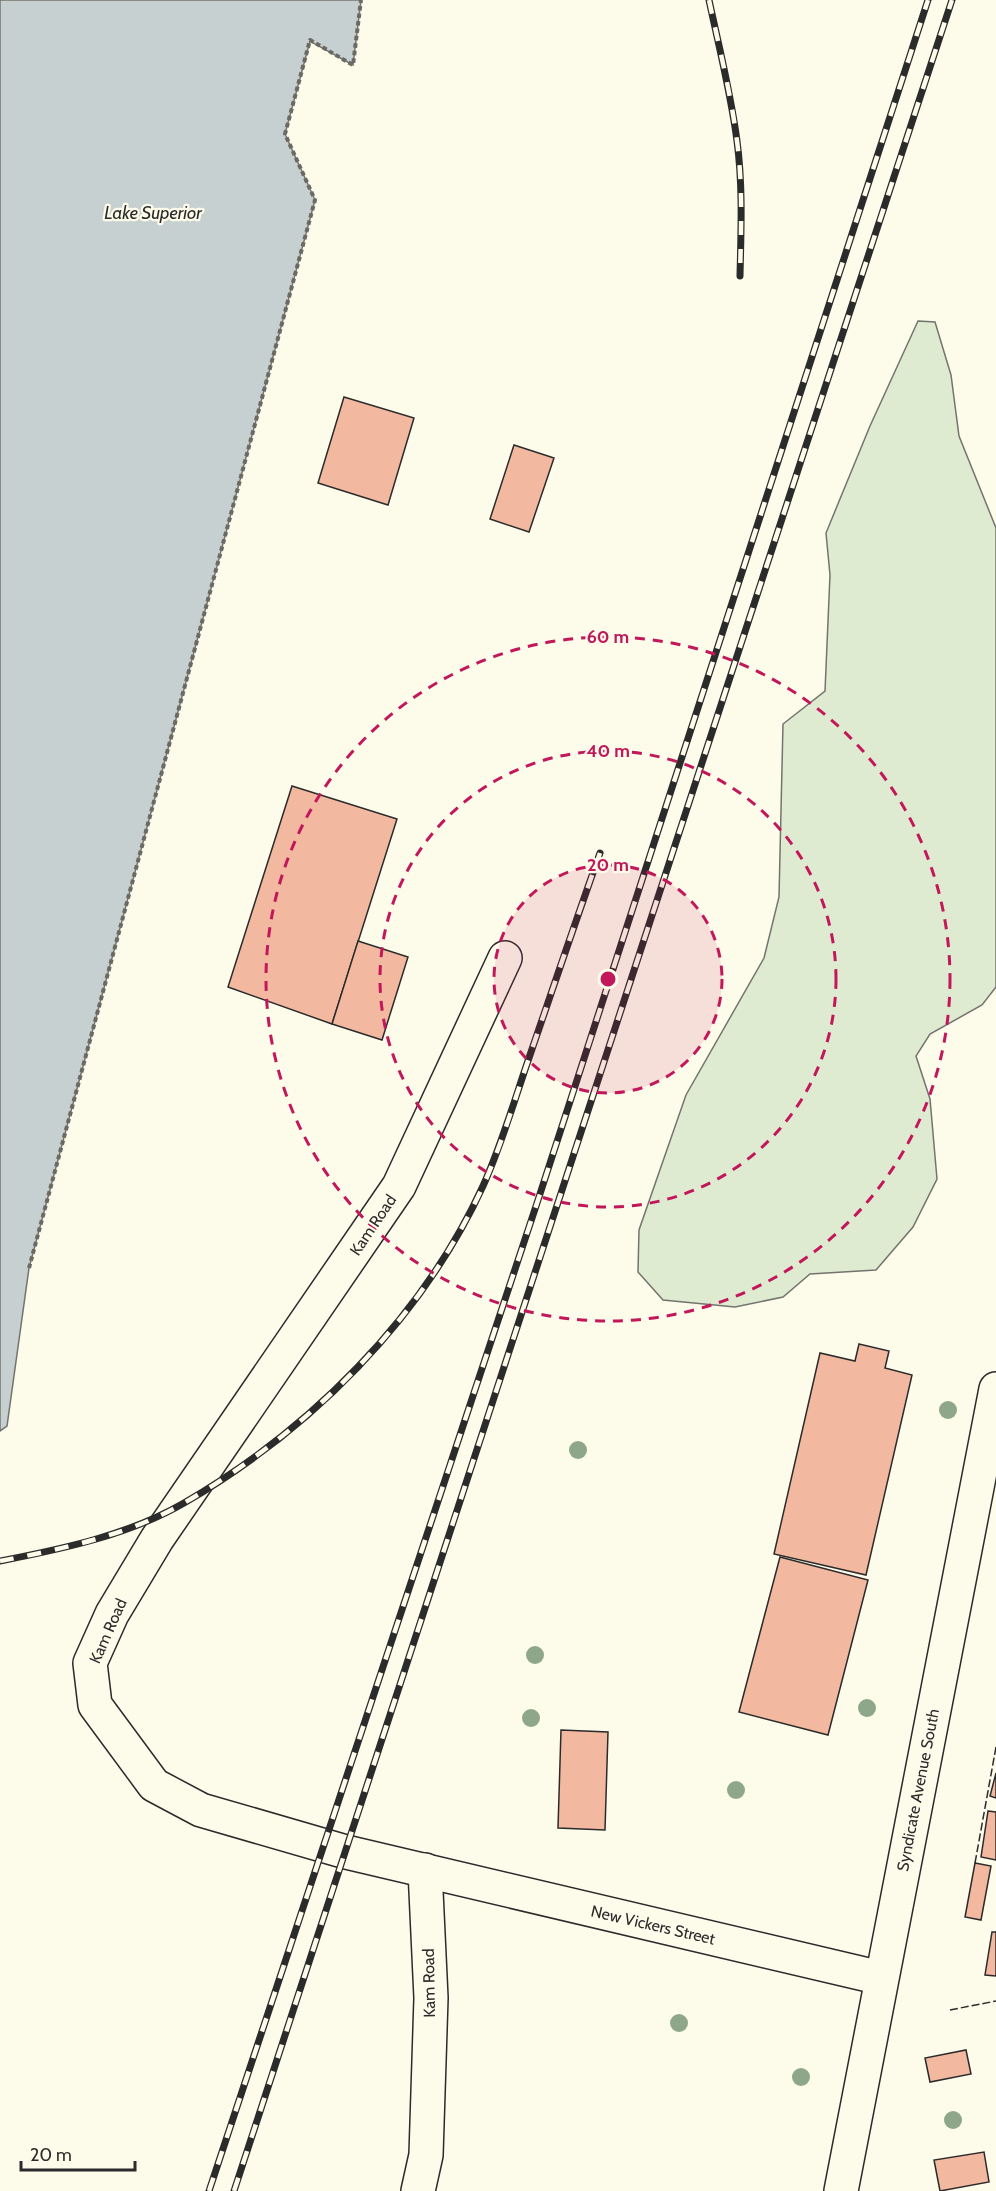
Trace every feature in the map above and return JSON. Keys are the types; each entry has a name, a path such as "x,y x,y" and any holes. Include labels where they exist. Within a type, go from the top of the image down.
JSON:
{"street":[{"name":"Kam Road","path":"418,2191 426,2155 431,1998 424,1870 346,1852 201,1810 154,1785 95,1705 90,1663 112,1614 157,1539 399,1186 505,958"},
{"name":"Syndicate Avenue South","path":"841,2191 996,1389"},
{"name":"New Vickers Street","path":"424,1870 881,1978"}],"path":[{"path":"30,1268 315,200 285,134 310,40 352,65 361,0"}],"green space":[{"path":"918,321 935,322 951,375 959,436 996,528 996,987 982,1005 930,1034 916,1056 930,1099 937,1179 913,1227 876,1270 810,1274 783,1297 735,1307 663,1300 638,1272 639,1230 686,1095 764,958 779,897 783,724 825,691 830,575 826,533 870,426"}],"water":[{"name":"Lake Superior","path":"0,0 361,0 353,65 310,41 285,134 315,200 29,1268 7,1426 0,1431"}],"building":[{"path":"344,397 414,418 388,505 318,483"},
{"path":"514,445 554,458 529,532 490,519"},
{"path":"292,786 397,819 332,1024 228,987"},
{"path":"358,941 408,957 382,1040 332,1024"},
{"path":"859,1344 889,1351 885,1368 912,1375 866,1575 774,1554 820,1353 855,1361"},
{"path":"780,1557 868,1580 828,1735 739,1712"},
{"path":"561,1730 608,1732 605,1830 558,1828"},
{"path":"996,1773 996,1798 990,1796"},
{"path":"988,1811 996,1812 996,1860 981,1857"},
{"path":"975,1863 991,1866 981,1920 965,1917"},
{"path":"992,1932 996,1932 996,1976 985,1975"},
{"path":"966,2050 971,2074 930,2082 925,2058"},
{"path":"984,2152 989,2182 940,2191 934,2160"}],"railway":[{"path":"709,0 728,88 739,158 740,276"},
{"path":"209,2191 539,1197 928,0"},
{"path":"234,2191 952,0"},
{"path":"0,1561 95,1540 141,1524 184,1503 231,1474 318,1406 395,1326 458,1235 490,1170 600,853"}],"fence":[{"path":"975,1863 996,1747"},
{"path":"950,2010 996,2001"}]}
